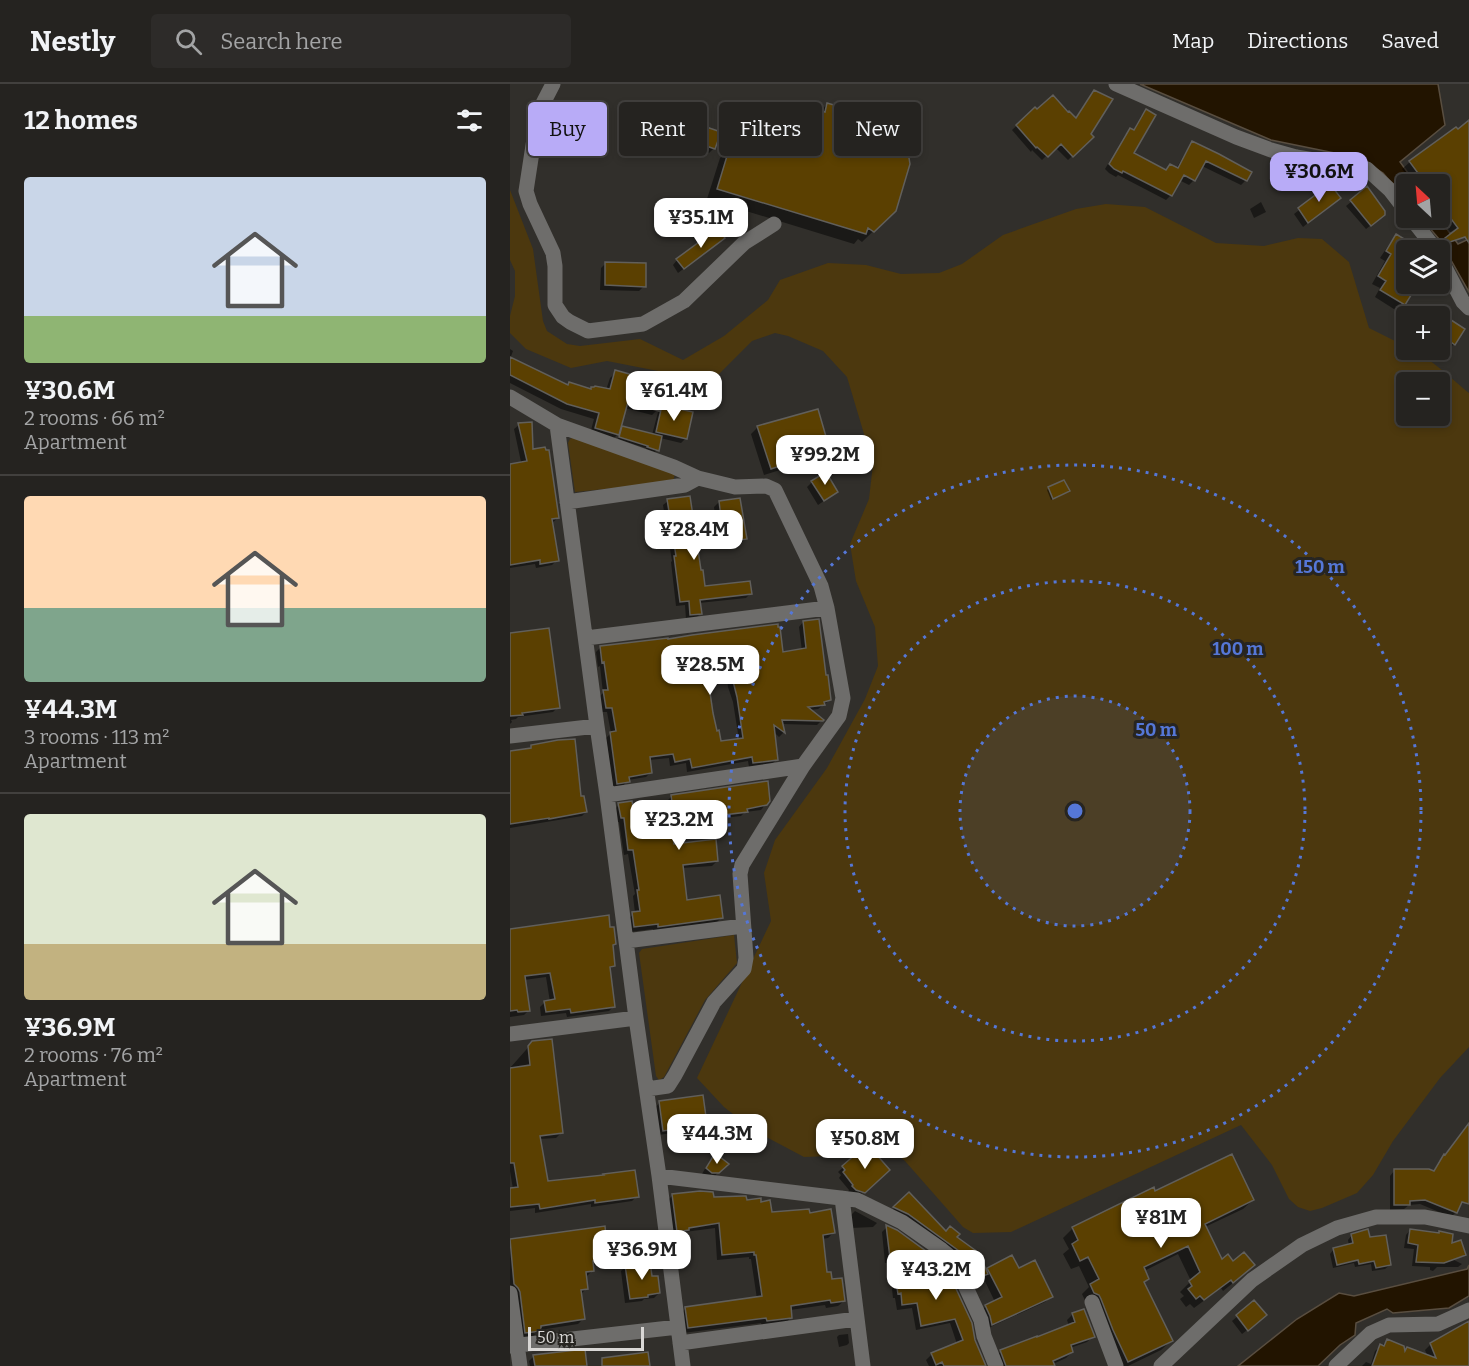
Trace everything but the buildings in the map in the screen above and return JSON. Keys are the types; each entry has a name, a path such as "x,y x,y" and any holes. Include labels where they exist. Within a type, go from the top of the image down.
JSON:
{"street":[{"path":"553,84 538,113 526,191 553,253 555,306 563,318 588,331 643,324 684,301 744,243 774,224"},
{"path":"1116,84 1271,150 1296,158 1367,169 1396,198"},
{"path":"1419,228 1428,240"},
{"path":"1450,277 1463,302 1469,308"},
{"path":"510,397 557,425 674,466 698,478 735,487 766,486 775,490 821,586 826,608 843,699 839,716 803,766 742,865 740,874 746,958 744,969 714,1002 668,1086 647,1089"},
{"path":"557,425 683,1366"},
{"path":"567,502 685,485 698,478"},
{"path":"586,638 826,608"},
{"path":"510,736 597,726"},
{"path":"607,795 803,766"},
{"path":"626,941 743,926"},
{"path":"510,1034 636,1018"},
{"path":"659,1176 857,1200 902,1222 953,1259 981,1320 984,1336 996,1366"},
{"path":"842,1198 863,1366"},
{"path":"1161,1366 1252,1280 1302,1245 1337,1228 1376,1217 1425,1216 1469,1226"},
{"path":"510,1293 513,1346 520,1366"},
{"path":"1092,1302 1116,1366"},
{"path":"1338,1364 1371,1333 1389,1325 1438,1323 1469,1310"},
{"path":"680,1343 856,1319"},
{"path":"513,1346 678,1327"}],"shaded area":[{"path":"1140,84 1438,84 1445,125 1400,162 1409,174 1396,174 1396,188 1383,173 1359,158 1271,140"},
{"path":"510,190 533,249 543,321 547,331 567,344 580,346 640,339 683,360 724,336 768,300 780,280 828,263 866,265 901,274 939,273 962,264 1003,235 1076,209 1106,204 1145,207 1216,243 1264,246 1298,238 1322,239 1349,262 1369,328 1396,342 1396,360 1428,360 1445,372 1396,372 1396,426 1450,426 1450,377 1469,393 1469,1047 1440,1078 1393,1141 1373,1175 1357,1193 1310,1211 1298,1207 1289,1199 1272,1165 1241,1125 1011,1232 973,1233 963,1227 905,1161 886,1145 863,1143 830,1156 804,1157 755,1131 724,1107 697,1078 771,921 764,873 775,840 827,768 865,699 878,666 875,627 856,581 850,544 869,499 873,464 847,377 823,351 775,333 752,341 700,393 688,393 658,371 607,361 571,368 526,349 510,333 510,316 515,296 515,271 510,260"},
{"path":"1430,228 1446,228 1458,244 1469,239 1469,292 1450,258 1450,240 1439,239"},
{"path":"574,437 675,473 673,482 575,492 568,443"},
{"path":"734,935 737,963 705,1000 664,1077 659,1080 656,1076 639,953 642,949"},
{"path":"1469,1265 1469,1296 1449,1308 1393,1313 1387,1309 1356,1323 1355,1335 1340,1345 1318,1366 1238,1366 1297,1319 1339,1293 1354,1296 1467,1269"}]}
